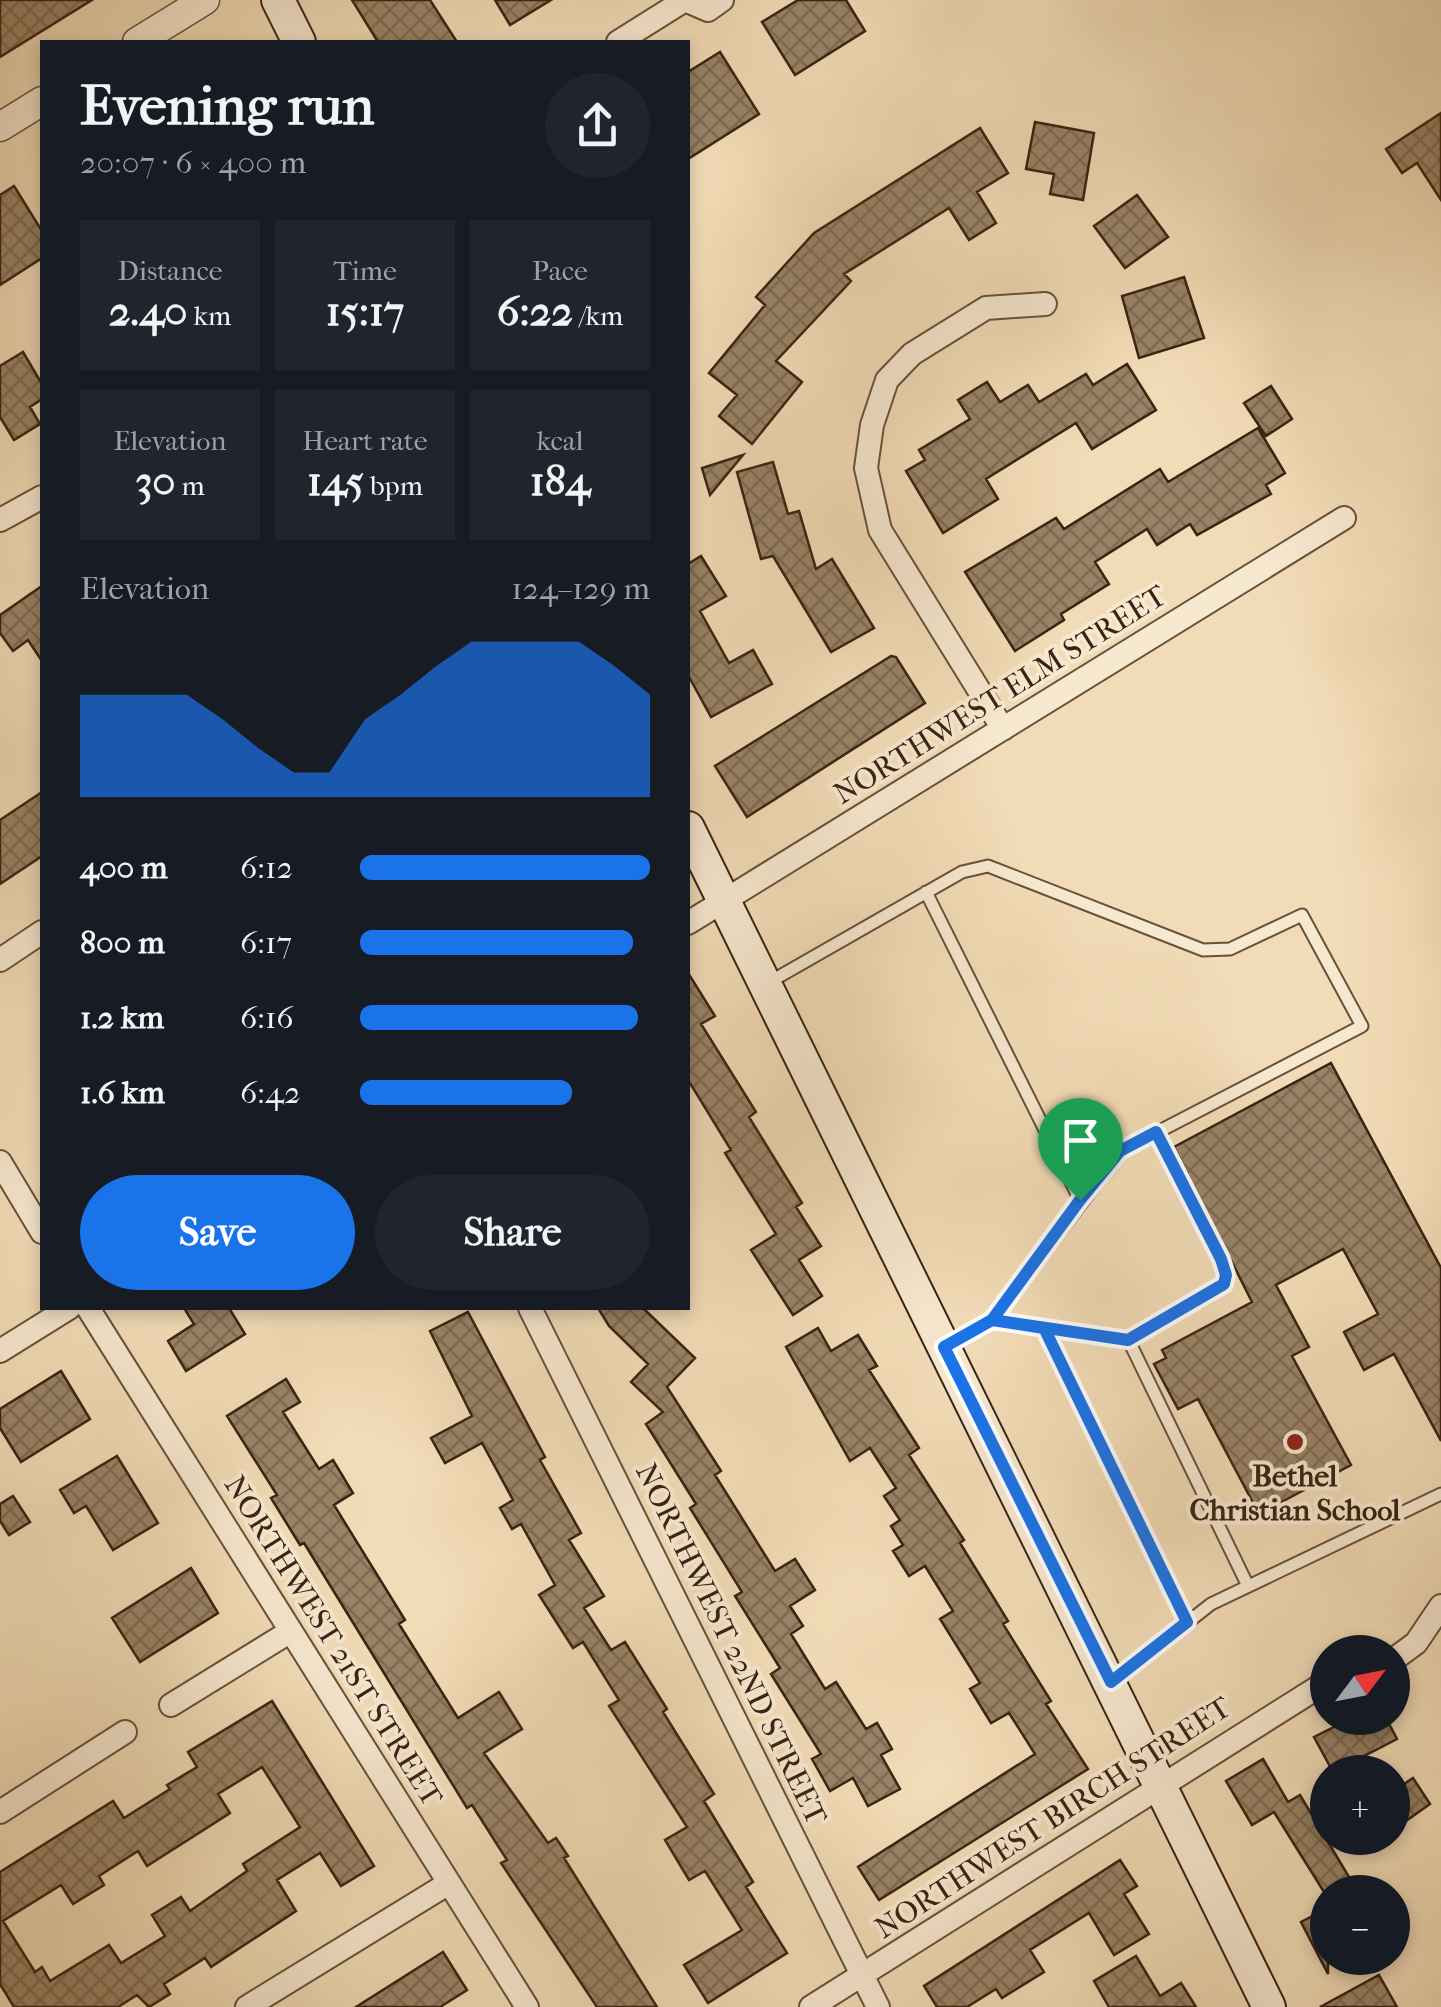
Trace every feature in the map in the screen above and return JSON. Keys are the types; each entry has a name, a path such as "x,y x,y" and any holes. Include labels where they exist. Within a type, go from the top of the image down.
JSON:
{"main road":[{"path":"278,0 298,40"},
{"path":"690,832 1269,2007"}],"street":[{"path":"140,40 206,0"},
{"path":"621,40 685,0 698,10 708,10 722,0"},
{"path":"0,128 40,102"},
{"path":"1003,730 880,530 866,468 872,425 887,380 912,354 986,308 1046,304"},
{"path":"0,520 40,498"},
{"name":"NORTHWEST ELM STREET","path":"690,922 1344,518"},
{"path":"0,960 40,933"},
{"path":"0,1162 40,1229"},
{"path":"0,1351 66,1310"},
{"name":"NORTHWEST 21ST STREET","path":"89,1310 528,2007"},
{"name":"NORTHWEST 22ND STREET","path":"531,1310 878,2007"},
{"path":"1410,1646 1441,1606"},
{"path":"172,1706 291,1630"},
{"name":"NORTHWEST BIRCH STREET","path":"811,2007 1164,1788 1210,1751 1310,1691"},
{"path":"0,1812 125,1732"},
{"path":"247,2007 449,1883"}],"lane":[{"path":"765,984 962,872 988,866 1203,950 1230,948 1302,915 1362,1026 1120,1151 992,1320 944,1347"},
{"path":"926,892 1080,1200"},
{"path":"992,1320 1128,1340 1215,1292 1226,1275 1156,1132"},
{"path":"1044,1328 1187,1622"},
{"path":"1128,1340 1248,1586"},
{"path":"1111,1682 1187,1622 1248,1586 1441,1494"}],"building":[{"path":"0,0 92,0 0,57"},
{"path":"352,0 430,0 456,40 377,40"},
{"path":"495,0 551,0 510,25"},
{"path":"798,0 846,0 865,31 795,75 762,22"},
{"path":"720,52 759,114 690,158 690,71"},
{"path":"1441,113 1441,200 1417,163 1402,173 1386,149"},
{"path":"1035,122 1094,133 1083,200 1050,194 1054,174 1026,169"},
{"path":"980,128 1008,173 977,192 996,223 969,240 949,208 844,274 851,281 776,361 802,382 752,444 719,416 737,395 709,373 765,305 756,297 814,233"},
{"path":"14,186 40,228 40,259 0,285 0,195"},
{"path":"1137,195 1168,237 1125,268 1094,226"},
{"path":"1184,277 1204,338 1139,358 1122,296"},
{"path":"23,352 40,381 40,400 30,407 40,424 14,440 0,417 0,366"},
{"path":"1127,364 1156,410 1092,449 1076,423 986,479 998,499 943,533 906,471 925,460 919,450 970,419 958,400 987,382 1000,402 1028,385 1039,402 1086,374 1093,385"},
{"path":"1271,386 1292,419 1266,436 1244,403"},
{"path":"1258,428 1285,473 1266,485 1271,494 1197,535 1190,524 1157,545 1147,529 1095,562 1109,584 1061,614 1064,620 1015,651 965,572 1056,518 1064,529 1160,469 1168,482"},
{"path":"743,455 710,495 702,468"},
{"path":"773,462 788,514 799,511 816,569 832,559 874,628 831,652 773,556 761,559 737,472"},
{"path":"701,556 726,596 700,611 729,663 753,650 772,684 711,717 690,679 690,563"},
{"path":"40,587 40,658 28,640 13,651 0,633 0,615"},
{"path":"891,656 896,657 925,703 747,817 715,766"},
{"path":"40,793 40,857 0,884 0,820"},
{"path":"690,976 715,1016 701,1024 756,1112 749,1117 802,1203 796,1207 821,1246 799,1260 822,1296 793,1315 751,1250 776,1234 725,1153 731,1150 690,1083"},
{"path":"1331,1063 1441,1268 1441,1441 1394,1354 1364,1370 1344,1332 1378,1314 1343,1249 1276,1285 1309,1347 1292,1356 1351,1465 1259,1514 1198,1399 1178,1409 1154,1364 1166,1358 1162,1350 1252,1302 1174,1147"},
{"path":"185,1310 230,1310 245,1334 186,1371 168,1341 194,1324"},
{"path":"599,1310 645,1310 695,1358 667,1387 721,1471 715,1475 775,1571 795,1559 815,1590 790,1606 803,1626 791,1634 825,1689 836,1682 866,1729 877,1723 892,1749 881,1755 900,1789 868,1806 853,1778 830,1791 812,1759 821,1754 771,1674 780,1668 735,1596 742,1592 690,1508 696,1504 646,1424 663,1412 631,1382 648,1364 609,1326"},
{"path":"468,1312 545,1457 540,1460 581,1533 569,1540 604,1596 584,1608 611,1650 625,1642 667,1709 663,1712 714,1794 704,1801 753,1882 746,1887 787,1953 708,2003 684,1965 742,1930 705,1871 689,1880 665,1840 687,1827 609,1706 619,1700 583,1642 573,1648 539,1595 555,1585 521,1524 512,1529 500,1508 513,1500 482,1443 445,1463 431,1438 472,1416 430,1331"},
{"path":"818,1328 831,1351 858,1335 877,1366 869,1370 919,1448 909,1455 964,1540 960,1543 1008,1621 1003,1624 1051,1701 1046,1704 1088,1769 879,1900 858,1867 1035,1754 1009,1713 991,1723 970,1689 980,1683 940,1619 953,1611 925,1566 909,1576 893,1551 903,1545 891,1526 900,1520 884,1496 896,1488 870,1448 850,1461 786,1347"},
{"path":"61,1371 90,1419 21,1462 0,1428 0,1409"},
{"path":"286,1379 300,1402 283,1412 319,1469 333,1460 353,1493 334,1505 405,1620 399,1624 458,1718 499,1692 522,1729 484,1753 548,1843 556,1838 568,1856 564,1858 657,2007 597,2007 501,1863 507,1860 472,1805 467,1808 304,1543 300,1545 271,1498 277,1495 227,1416"},
{"path":"117,1456 158,1523 113,1550 86,1506 74,1513 60,1490"},
{"path":"13,1496 30,1522 9,1535 0,1521 0,1504"},
{"path":"191,1568 218,1613 140,1662 112,1618"},
{"path":"272,1701 374,1866 341,1886 320,1853 277,1880 296,1911 211,1967 205,1958 164,1984 170,1994 149,2007 137,1995 118,2007 14,2007 0,1984 0,1872 113,1801 124,1818 170,1789 167,1785 197,1767 188,1752","holes":["262,1767 300,1827 243,1864 247,1871 190,1911 181,1897 152,1915 165,1936 121,1963 109,1945 50,1981 42,1967 35,1972 3,1921 61,1885 73,1904 104,1885 99,1876 138,1851 147,1866 230,1813 218,1794"]},
{"path":"1395,1735 1397,1739 1366,1755 1324,1755 1314,1737"},
{"path":"1263,1759 1288,1802 1300,1795 1310,1812 1310,1855 1336,1855 1348,1875 1313,1875 1274,1812 1252,1825 1226,1781"},
{"path":"1413,1778 1430,1804 1410,1818"},
{"path":"1120,1860 1137,1886 1124,1894 1149,1934 1114,1955 1089,1913 1030,1950 1044,1972 1002,1998 996,1989 967,2007 937,2007 924,1986"},
{"path":"1310,1917 1310,1939 1301,1922"},
{"path":"443,1952 467,1990 440,2007 356,2007"},
{"path":"1136,1956 1160,1996 1181,1983 1196,2007 1109,2007 1094,1981"},
{"path":"1379,1975 1397,2007 1320,2007"}],"place":[{"name":"Bethel Christian School","path":"1295,1442"}],"route":[{"path":"1080,1200 992,1320 1044,1328 1187,1622 1111,1682 944,1347 992,1320 1128,1340 1224,1284 1226,1275 1221,1259 1156,1132 1120,1151 1080,1200"}]}
